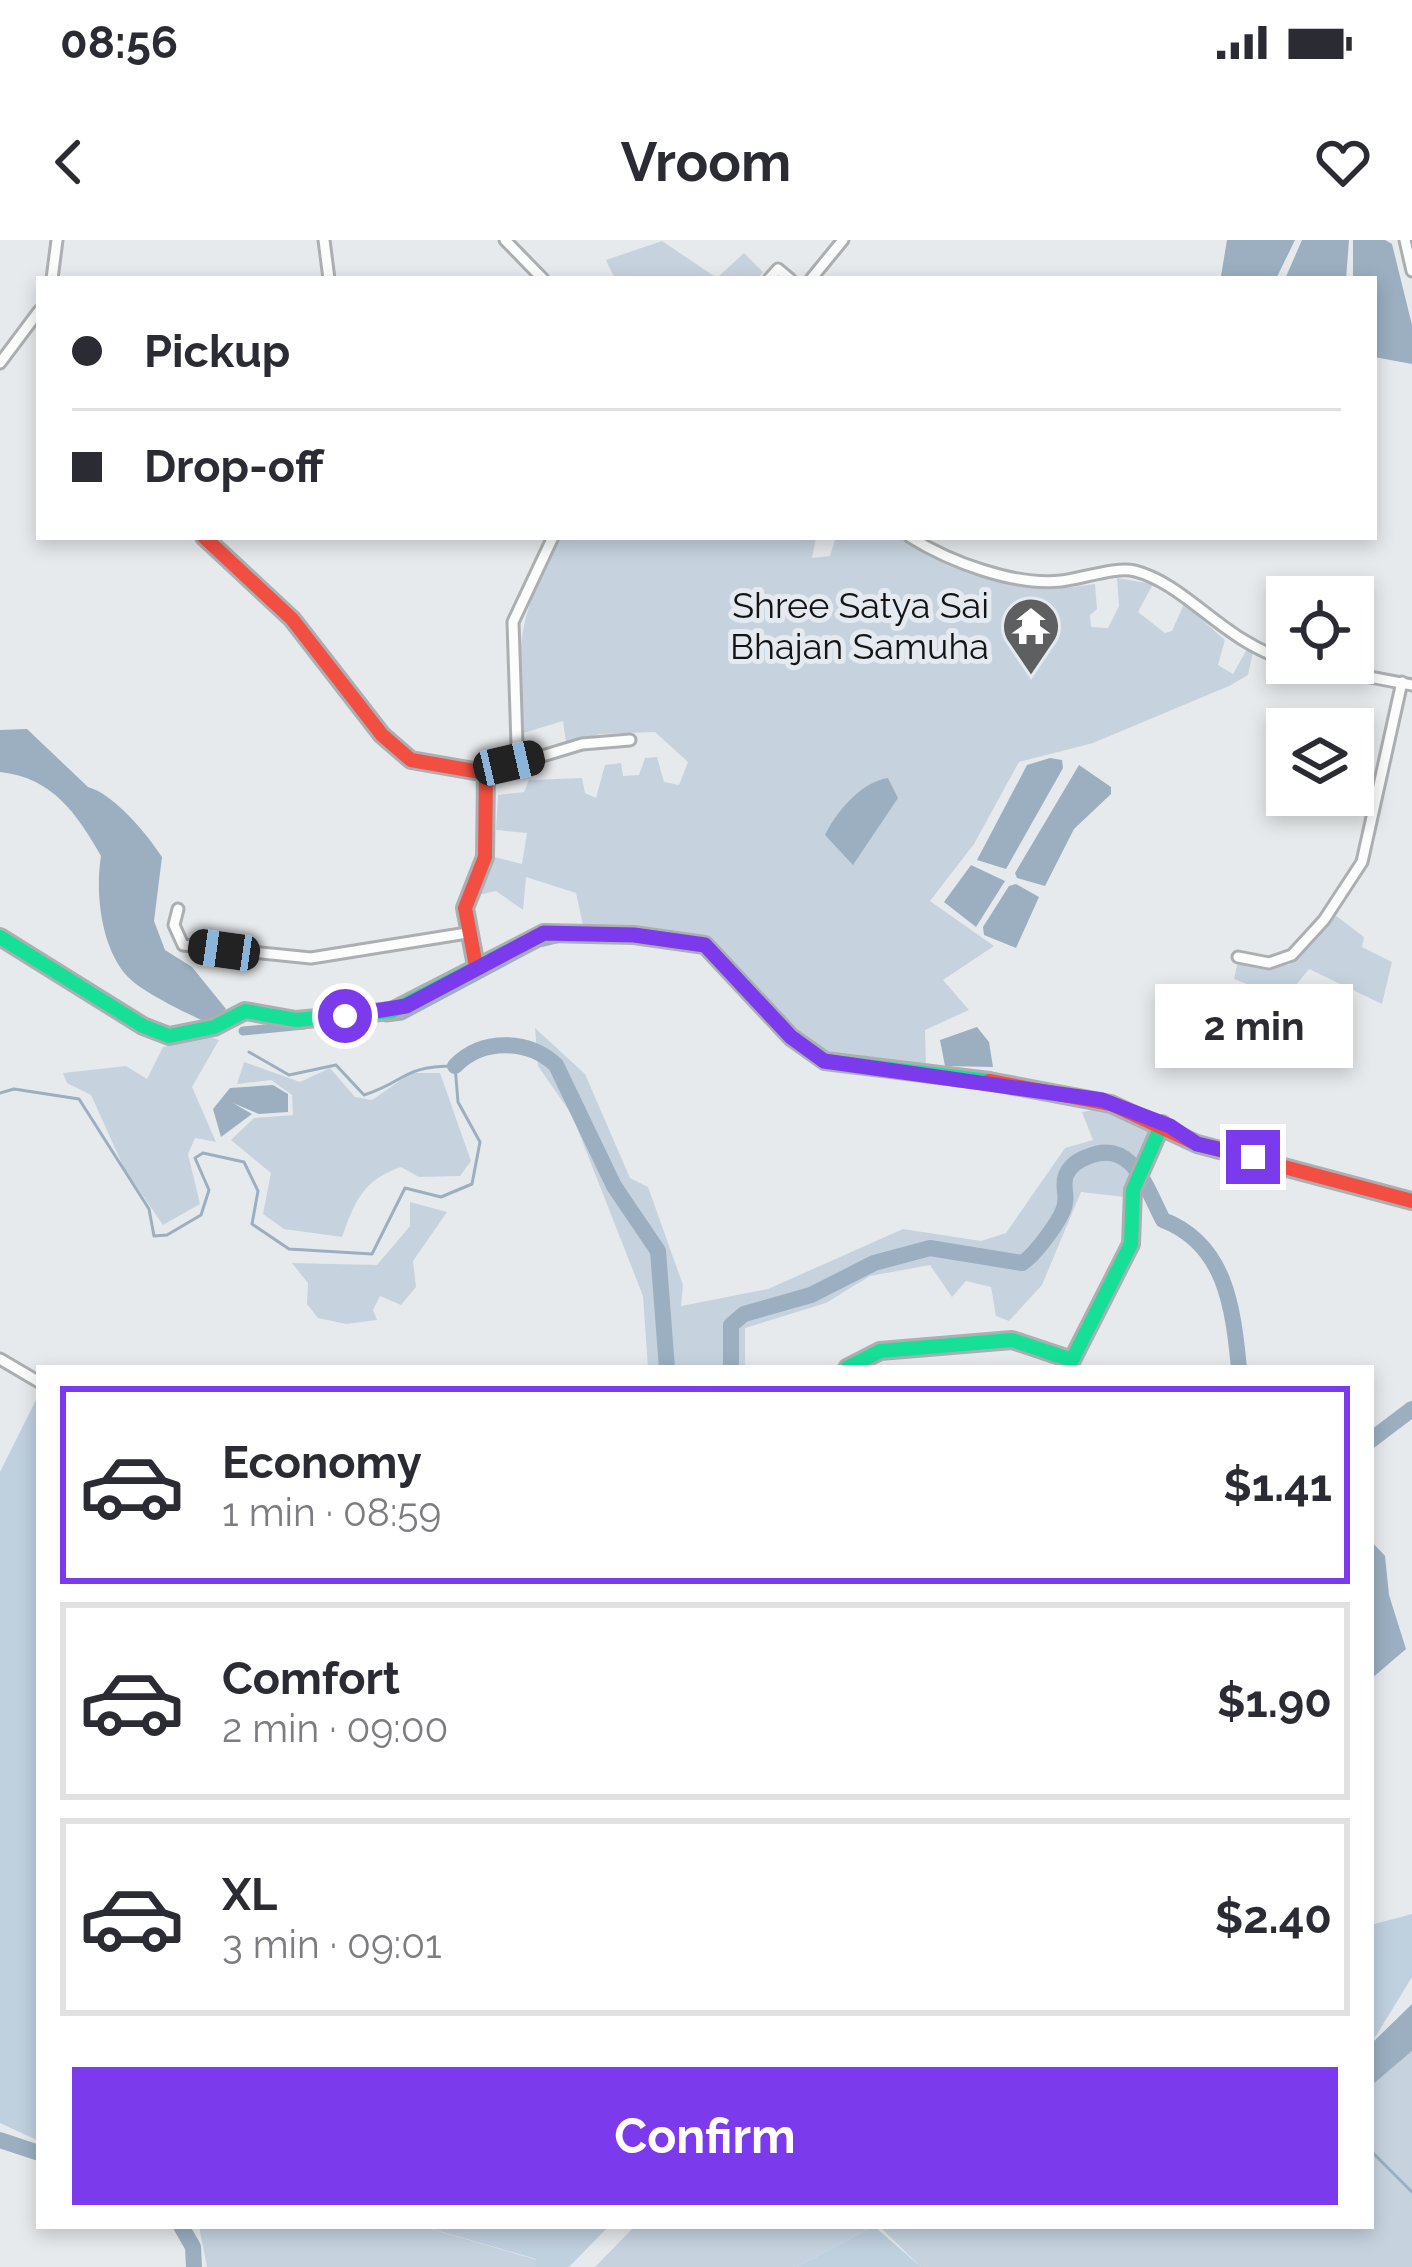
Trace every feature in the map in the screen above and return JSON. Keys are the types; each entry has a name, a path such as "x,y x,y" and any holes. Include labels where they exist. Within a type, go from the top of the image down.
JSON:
{"street":[{"path":"52,276 57,240"},
{"path":"323,240 328,276"},
{"path":"505,240 540,276"},
{"path":"813,276 843,240"},
{"path":"1405,240 1412,272"},
{"path":"0,363 36,314"},
{"path":"207,540 292,619 382,734 411,760 486,773 608,738 630,740"},
{"path":"509,763 517,745 513,622 552,540"},
{"path":"916,540 962,561 1043,583 1131,569 1166,586 1231,638 1266,652"},
{"path":"1238,956 1269,963 1292,955 1324,920 1362,862 1407,684 1374,678"},
{"path":"476,966 465,908 487,842 486,773"},
{"path":"178,909 174,925 183,945 266,956 311,958 467,933"},
{"path":"0,937 169,1036 214,1027 245,1011 296,1020 392,1011 544,933 691,940 716,954 791,1037 824,1061 1102,1100 1197,1144 1412,1201"},
{"path":"853,1365 880,1352 1012,1340 1072,1360 1135,1234 1131,1204 1136,1183 1147,1167 1162,1124"},
{"path":"0,1359 36,1380"}],"shaded area":[{"path":"1227,240 1295,240 1277,276 1221,276"},
{"path":"1302,240 1349,240 1346,276 1286,276"},
{"path":"1353,240 1392,244 1412,325 1412,364 1377,358 1377,276 1353,276"},
{"path":"662,241 714,276 614,276 606,260"},
{"path":"744,253 763,272 760,276 719,276"},
{"path":"558,540 815,540 812,558 830,556 835,540 909,540 927,551 1024,584 1064,588 1095,584 1097,609 1090,615 1091,627 1108,628 1119,606 1117,578 1153,584 1138,612 1165,633 1172,631 1184,604 1225,640 1218,665 1233,674 1247,649 1253,652 1248,675 1229,686 1093,743 1019,762 974,844 930,901 994,946 943,980 969,1010 925,1030 926,1067 815,1053 705,939 583,925 576,893 526,877 523,910 496,891 478,895 491,856 522,864 527,833 496,830 498,795 524,792 529,780 582,778 585,793 596,798 605,765 621,763 623,776 639,775 645,758 657,757 664,782 679,785 688,762 655,732 600,734 566,743 563,721 523,733 521,653 535,589"},
{"path":"27,729 88,787 119,806 162,857 154,921 165,950 192,967 226,1009 211,1024 143,989 118,964 102,919 101,856 92,840 49,790 0,772 0,730"},
{"path":"1050,758 1062,760 1063,768 1006,869 977,860 1027,765"},
{"path":"1079,765 1111,787 1111,794 1074,829 1045,886 1017,878 1015,873"},
{"path":"888,778 898,798 853,865 825,835 850,799"},
{"path":"971,865 1005,881 976,927 944,902"},
{"path":"1016,884 1039,897 1016,948 984,935 983,927 1009,886"},
{"path":"1335,915 1364,937 1362,947 1392,962 1382,1004 1309,969 1292,990 1278,996 1234,979 1238,961 1261,967 1289,965"},
{"path":"977,1027 989,1042 993,1067 945,1066 940,1040"},
{"path":"535,1028 585,1074 630,1178 648,1187 683,1285 681,1306 768,1289 903,1229 981,1241 1006,1233 1065,1148 1093,1140 1082,1112 1104,1108 1156,1128 1125,1197 1081,1192 1042,1285 1009,1321 996,1316 991,1287 966,1281 952,1297 930,1265 870,1276 826,1303 745,1328 745,1365 648,1365 643,1296 572,1115 538,1066"},
{"path":"206,1036 219,1040 192,1087 216,1142 195,1138 188,1154 200,1204 163,1225 124,1168 91,1095 67,1083 63,1073 126,1066 147,1079 163,1047"},
{"path":"244,1062 300,1082 330,1068 355,1097 372,1100 411,1073 440,1073 471,1161 460,1176 419,1177 401,1167 378,1178 356,1202 342,1237 284,1229 263,1214 271,1173 231,1140 254,1118 293,1115 292,1095 271,1080 237,1084"},
{"path":"273,1085 288,1094 288,1112 259,1114 233,1103 252,1114 221,1137 213,1109 230,1088"},
{"path":"410,1202 447,1212 413,1261 416,1287 401,1305 380,1296 373,1310 377,1320 346,1324 318,1318 307,1304 308,1283 292,1263 377,1265 410,1226"},
{"path":"36,1400 36,2140 0,2123 0,1472"},
{"path":"1374,1544 1385,1556 1389,1595 1406,1649 1374,1676"},
{"path":"1412,1914 1412,1977 1374,2039 1374,1924"},
{"path":"1412,2004 1412,2051 1374,2083 1374,2041"},
{"path":"1412,2051 1412,2267 921,2267 882,2229 1374,2229 1374,2083"},
{"path":"200,2229 431,2229 537,2260 536,2267 207,2267"},
{"path":"432,2229 606,2229 569,2267 536,2267 536,2259"},
{"path":"632,2229 868,2229 797,2267 595,2267"},
{"path":"868,2229 877,2229 921,2267 797,2267"}],"waterway":[{"path":"386,1018 402,1016 539,943 560,938"},
{"path":"243,1031 304,1025"},
{"path":"455,1066 478,1050 505,1045 532,1050 556,1065 614,1186 658,1251 667,1365"},
{"path":"0,1093 14,1089 79,1099 149,1209 154,1236 167,1235 201,1215 209,1190 195,1158 203,1153 244,1162 258,1191 252,1224 289,1249 372,1254 405,1188 441,1197 472,1184 480,1142 458,1102 455,1066 414,1072 364,1095 336,1065 289,1075 249,1052"},
{"path":"731,1365 731,1325 744,1314 811,1295 874,1263 930,1248 1022,1263 1060,1217 1070,1169 1102,1153 1126,1160 1163,1220 1201,1245 1213,1262 1229,1301 1239,1365"},
{"path":"1374,1438 1412,1409"},
{"path":"0,2140 36,2152"},
{"path":"1374,2154 1412,2192"},
{"path":"183,2229 193,2247 194,2267"}],"traffic: fast":[{"path":"0,937 143,1026 169,1036 214,1027 245,1011 296,1020 392,1011 544,933 634,935 705,945 791,1037 825,1061 989,1081"},
{"path":"853,1365 880,1351 1012,1340 1072,1360 1131,1244 1133,1190 1162,1124"}],"traffic: jam":[{"path":"207,540 292,619 382,735 411,760 486,773 485,857 465,908 476,966"},
{"path":"989,1081 1111,1104 1197,1144 1412,1201"}],"place":[{"name":"Shree Satya Sai Bhajan Samuha","path":"1031,677"}],"route":[{"path":"345,1016 406,1006 544,933 691,940 716,954 791,1037 824,1061 1102,1100 1170,1126 1197,1144 1253,1157"}]}
